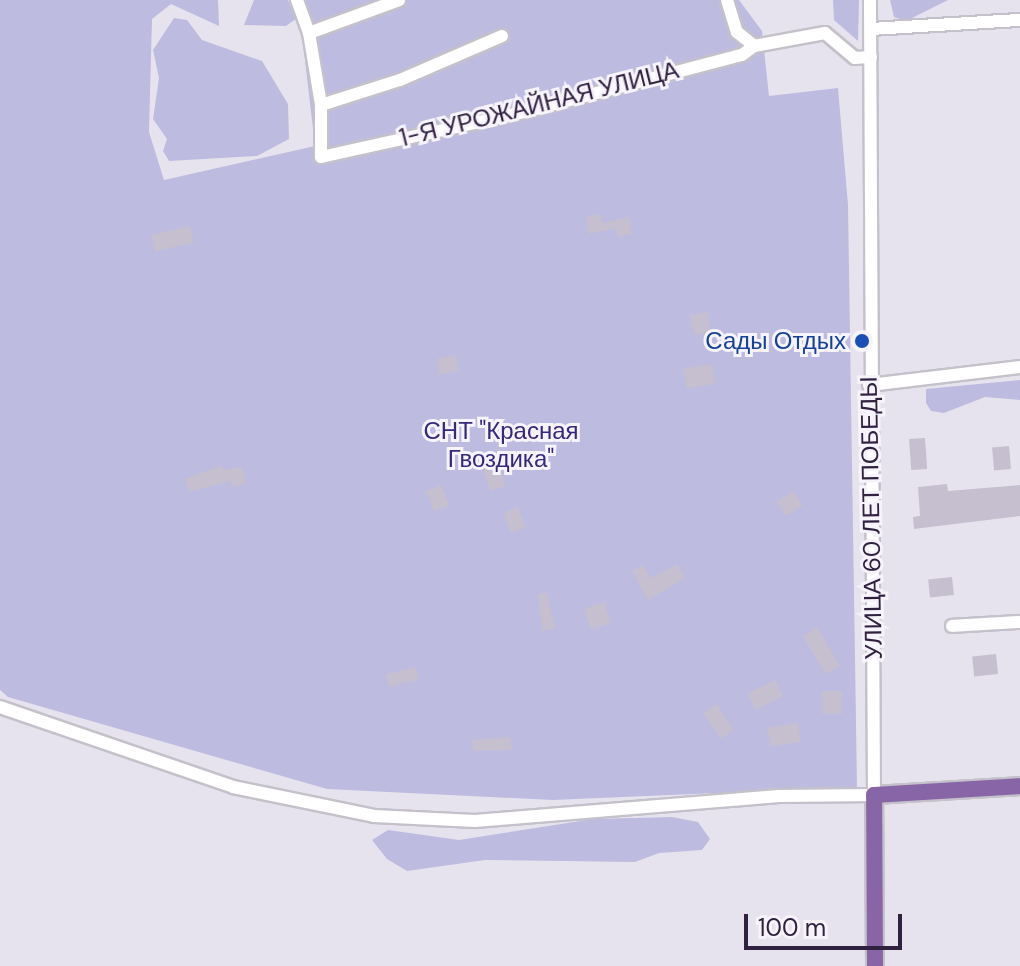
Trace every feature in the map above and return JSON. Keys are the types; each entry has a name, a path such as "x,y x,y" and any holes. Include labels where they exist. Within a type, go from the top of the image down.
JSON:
{"main road":[{"path":"875,966 874,795 1020,786"}],"street":[{"path":"297,0 309,33 321,105 400,80 502,36"},
{"path":"309,33 399,0"},
{"path":"727,0 737,32 754,46"},
{"name":"УЛИЦА 60 ЛЕТ ПОБЕДЫ","path":"870,0 869,385 874,795"},
{"path":"871,29 1020,20"},
{"name":"1-Я УРОЖАЙНАЯ УЛИЦА","path":"321,105 321,157 528,111 742,55 754,46 825,33 855,58 871,57"},
{"path":"869,385 1020,367"},
{"path":"952,626 1020,622"},
{"path":"0,707 233,787 374,816 475,821 779,796 874,795"}],"green space":[{"name":"СНТ \"Красная Гвоздика\"","path":"0,0 218,0 219,26 171,4 152,19 149,132 164,180 315,146 300,17 291,0 739,0 762,31 769,96 838,88 848,205 857,787 553,800 327,789 8,697 0,690"},
{"path":"254,0 288,0 297,18 286,26 244,25"},
{"path":"833,0 859,0 858,41 834,20"},
{"path":"890,0 948,0 906,21 894,17"},
{"path":"174,18 187,20 202,40 262,61 288,104 289,139 257,156 169,161 163,151 167,139 153,119 159,78 153,50"},
{"path":"1020,380 1020,400 985,397 944,413 931,411 926,403 926,389"},
{"path":"672,817 698,822 710,839 702,850 659,853 635,862 485,860 407,871 387,859 372,840 388,830 459,840 593,819"}],"building":[{"path":"600,214 602,223 629,217 632,234 618,237 616,228 589,234 586,217"},
{"path":"190,226 194,243 155,252 151,235"},
{"path":"707,312 711,332 694,335 690,315"},
{"path":"456,355 459,371 439,375 436,359"},
{"path":"712,364 715,384 686,388 683,369"},
{"path":"925,438 927,469 911,470 909,439"},
{"path":"1009,446 1011,469 994,470 992,447"},
{"path":"222,465 223,470 242,467 246,484 232,487 230,481 189,492 185,479"},
{"path":"498,465 506,486 491,491 483,471"},
{"path":"947,484 948,491 1020,485 1020,516 914,529 913,517 920,516 918,487"},
{"path":"441,485 449,506 434,511 426,491"},
{"path":"794,491 803,506 786,516 777,501"},
{"path":"518,507 526,528 511,533 503,513"},
{"path":"678,564 685,578 648,600 632,571 643,565 650,578"},
{"path":"952,577 954,595 930,597 928,580"},
{"path":"547,592 555,628 542,631 538,594"},
{"path":"604,602 611,623 591,629 584,608"},
{"path":"817,627 840,666 826,674 802,636"},
{"path":"996,654 998,674 974,676 972,657"},
{"path":"416,667 419,680 389,687 386,674"},
{"path":"775,680 783,696 756,710 747,694"},
{"path":"822,691 842,691 842,714 822,714"},
{"path":"717,704 734,730 720,739 704,713"},
{"path":"798,723 801,742 770,747 767,728"},
{"path":"510,737 512,750 473,751 472,740"}],"place":[{"name":"Сады Отдых","path":"862,341"}]}
